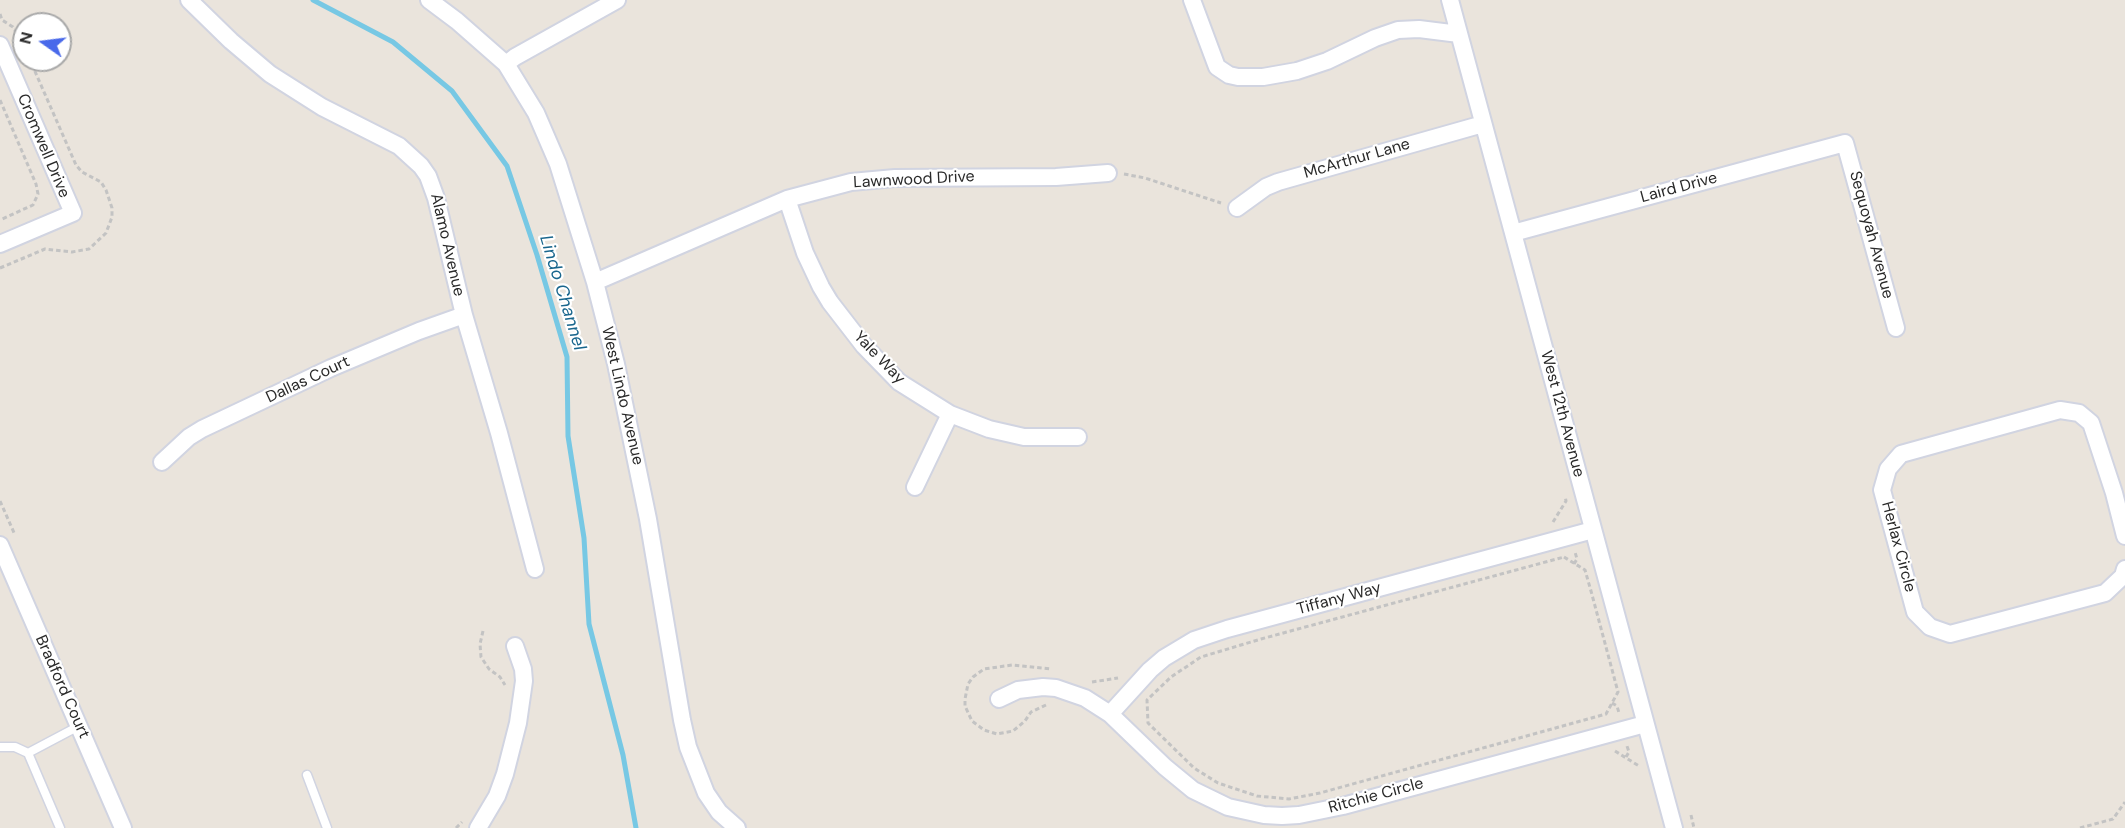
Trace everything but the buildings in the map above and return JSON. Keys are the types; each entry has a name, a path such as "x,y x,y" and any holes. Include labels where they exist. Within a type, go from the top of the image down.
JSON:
{"street":[{"name":"Alamo Avenue","path":"189,0 231,41 270,74 322,106 399,146 422,166 436,198 464,315 499,433 535,569"},
{"name":"West Lindo Avenue","path":"429,0 506,64 536,113 552,149 595,282 616,364 646,507 685,735 694,766 706,793 719,812 737,828"},
{"path":"506,64 617,0"},
{"path":"1192,0 1217,67 1229,75 1238,77 1263,77 1297,71 1327,61 1375,38 1398,30 1419,29 1459,34"},
{"name":"West 12th Avenue","path":"1450,0 1674,828"},
{"name":"Cromwell Drive","path":"0,45 73,213 0,244"},
{"name":"McArthur Lane","path":"1237,208 1257,193 1278,182 1484,124"},
{"name":"Laird Drive","path":"1513,233 1845,143"},
{"name":"Sequoyah Avenue","path":"1845,143 1896,328"},
{"name":"Lawnwood Drive","path":"595,282 787,199 829,187 873,179 1056,177 1108,173"},
{"name":"Yale Way","path":"787,199 805,253 830,302 871,353 899,382 950,414 971,423 1007,434 1039,438 1078,437"},
{"name":"Dallas Court","path":"162,462 189,437 202,429 331,368 464,315"},
{"name":"Herlax Circle","path":"2125,536 2120,492 2091,423 2079,413 2060,410 1901,454 1888,469 1882,490 1915,612 1930,627 1940,631 1950,634 2105,593 2123,576 2125,569"},
{"path":"915,487 950,414"},
{"name":"Tiffany Way","path":"1110,714 1139,681 1164,658 1194,640 1227,629 1593,530"},
{"name":"Bradford Court","path":"0,545 123,828"},
{"path":"473,822 497,796 518,723 524,681 523,669 515,646"},
{"name":"Ritchie Circle","path":"999,699 1029,687 1056,688 1085,698 1110,714 1165,767 1193,790 1237,810 1282,816 1343,806 1645,724"}],"lane":[{"path":"28,753 79,726"},
{"path":"0,747 15,747 28,753 60,828"},
{"path":"307,775 327,828"}],"path":[{"path":"0,14 2,20 12,26"},
{"path":"0,100 36,184 38,194 33,205 0,220"},
{"path":"1108,173 1145,178 1237,208"},
{"path":"1563,558 1586,570 1618,692 1606,714 1320,793 1289,799 1257,796 1218,783 1194,768 1148,723 1147,700 1179,670 1201,657 1563,558"},
{"path":"483,631 480,644 481,657 489,669 503,681 507,690"},
{"path":"2080,828 2113,819 2125,802"},
{"path":"1691,815 1694,828"},
{"path":"456,828 473,822"}],"waterway":[{"name":"Lindo Channel","path":"313,0 393,42 452,91 507,166 537,255 567,357 568,436 584,538 589,624 623,755 636,828"}]}
